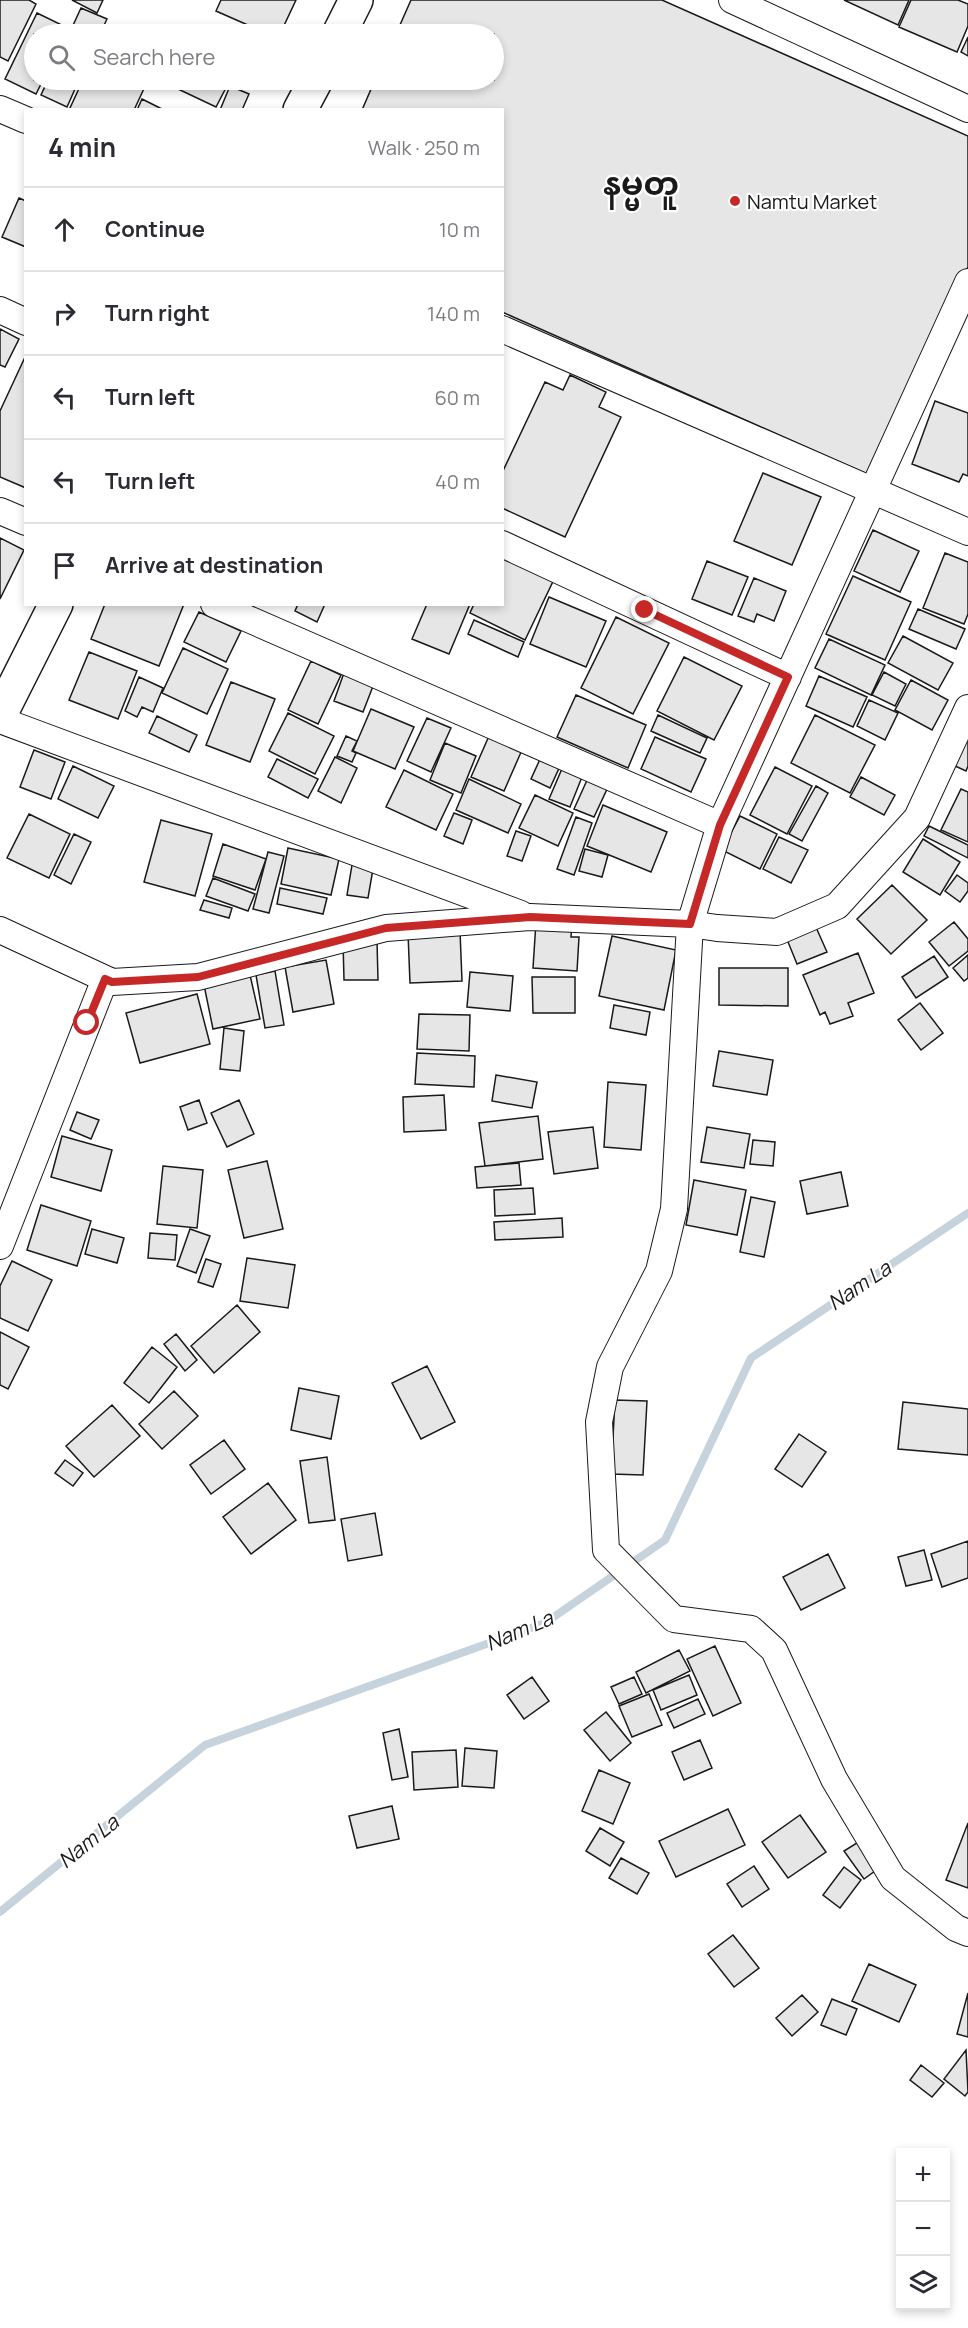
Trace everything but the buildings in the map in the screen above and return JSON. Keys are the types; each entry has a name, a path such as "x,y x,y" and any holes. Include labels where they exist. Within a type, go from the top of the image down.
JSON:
{"main road":[{"path":"344,24 356,0"},
{"path":"301,108 311,90"},
{"path":"0,715 55,606"}],"street":[{"path":"740,2 968,109"},
{"path":"0,109 24,119"},
{"path":"968,282 720,825 690,924 674,1209 659,1271 610,1367 599,1422 606,1550 674,1618 751,1629 774,1650 834,1779 893,1878 956,1928 968,1933"},
{"path":"0,310 24,321"},
{"path":"504,330 968,532"},
{"path":"0,511 24,521"},
{"path":"504,545 788,677"},
{"path":"219,606 720,825"},
{"path":"0,930 112,982 198,977 386,928 530,917 690,924 777,932 837,906 917,818 968,708"},
{"path":"0,720 530,917"},
{"path":"0,1246 105,979"}],"waterway":[{"name":"Nam La","path":"0,1912 205,1745 545,1623 665,1540 751,1358 968,1213"}],"place":[{"name":"Namtu Market","path":"735,201"}],"district":[{"name":"နမ္မတူ","path":"641,183"}],"route":[{"path":"87,1023 105,979 112,982 198,977 386,928 530,917 690,924 720,825 788,677 645,610"}]}
